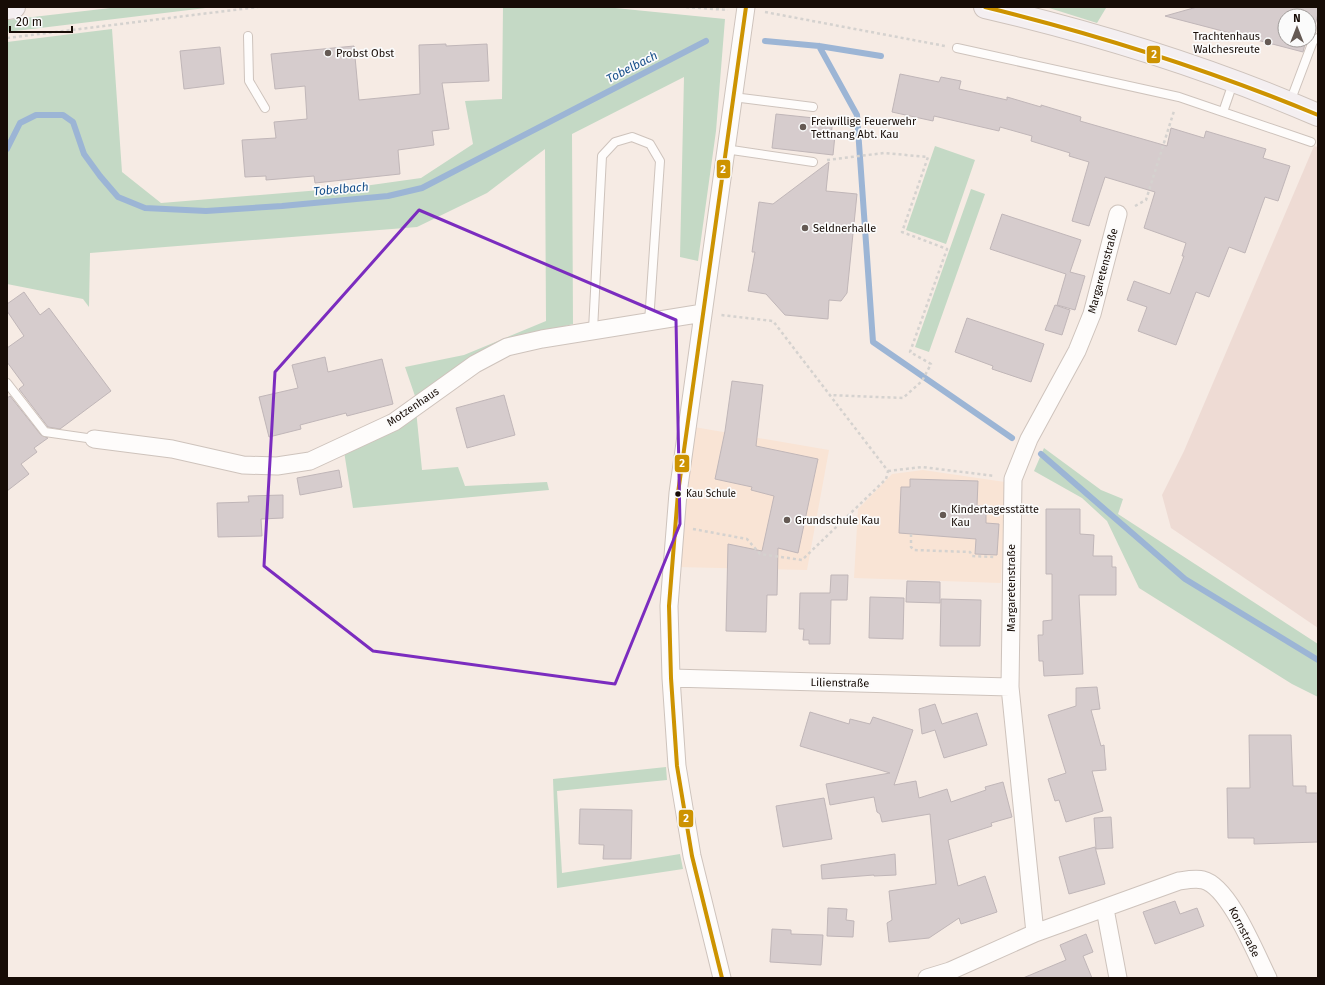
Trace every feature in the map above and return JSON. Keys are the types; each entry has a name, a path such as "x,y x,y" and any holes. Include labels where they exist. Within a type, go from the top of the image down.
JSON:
{"main road":[{"path":"7,8 14,7"},
{"path":"985,7 1062,26 1153,52 1234,80 1318,116"}],"street":[{"path":"722,978 692,856 677,766 670,678 669,606 675,526 725,150 746,9"},
{"name":"Margaretenstraße","path":"1035,933 1010,687 1013,479 1029,439 1077,351 1092,314 1118,214"},
{"name":"Motzenhaus","path":"94,439 172,450 243,465 277,466 310,461 394,422 475,364 506,347 593,330 703,313"},
{"name":"Lilienstraße","path":"670,678 1010,687"},
{"name":"Kornstraße","path":"927,978 950,971 1035,933 1105,909 1179,881 1203,880 1215,886 1232,906 1268,978"},
{"path":"1105,909 1118,978"}],"lane":[{"path":"248,36 249,81 266,108"},
{"path":"1290,103 1313,41 1318,38"},
{"path":"957,48 1179,97 1311,142"},
{"path":"1224,112 1234,80"},
{"path":"733,98 813,107"},
{"path":"593,330 602,156 615,142 632,137 650,144 660,161 649,322"},
{"path":"725,150 813,162"},
{"path":"7,383 45,432 94,439"}],"path":[{"path":"7,38 258,7"},
{"path":"686,7 746,9 775,13 957,48"},
{"path":"1118,214 1146,200 1179,97"},
{"path":"813,162 884,153 928,157 902,232 947,249 910,352 931,364 922,381 903,398 829,395"},
{"path":"703,313 773,321 888,472"},
{"path":"888,472 922,467 975,473"},
{"path":"675,526 747,539 760,554 802,560 886,479 888,472"},
{"path":"911,534 911,547 914,550 970,552 972,556 1011,557"}],"highlighted area":[{"path":"419,210 676,320 680,524 615,684 373,651 264,566 275,372"}],"shaded area":[{"path":"1314,146 1318,147 1318,628 1171,528 1162,495 1184,451"},
{"path":"694,427 829,450 807,570 677,567"},
{"path":"923,470 1005,482 1001,583 854,578 858,509 892,474"}],"green space":[{"path":"119,7 214,7 7,32 7,20"},
{"path":"503,7 605,7 725,19 716,131 698,261 680,257 684,77 572,134 573,324 530,335 458,368 415,396 405,367 464,355 546,321 545,149 487,193 417,227 90,253 89,307 83,299 7,284 7,42 112,29 122,172 161,203 357,187 421,178 473,144 465,101 502,99"},
{"path":"1046,7 1108,7 1097,23"},
{"path":"935,146 975,160 946,244 906,230"},
{"path":"971,189 985,194 929,352 915,347"},
{"path":"416,410 422,470 458,467 465,486 547,482 549,490 353,508 343,445"},
{"path":"1044,448 1101,490 1123,499 1118,514 1318,644 1318,697 1292,684 1139,588 1107,521 1082,498 1034,471"},
{"path":"666,767 667,780 557,791 562,873 680,854 683,869 557,888 553,779"}],"building":[{"path":"1197,7 1318,7 1317,18 1317,8 1277,8 1277,45 1165,16"},
{"path":"446,44 446,46 487,44 489,81 442,83 449,129 432,131 434,145 398,150 400,174 315,183 314,176 266,180 266,176 245,177 242,140 276,138 274,122 307,119 305,86 275,89 271,54 354,46 359,100 420,94 419,45"},
{"path":"220,47 224,84 184,89 180,51"},
{"path":"1288,48 1304,48 1303,52"},
{"path":"900,74 939,82 941,77 961,81 959,89 1007,100 1007,97 1041,107 1041,105 1081,117 1080,121 1167,146 1171,128 1204,138 1206,131 1266,149 1263,158 1290,166 1278,201 1265,197 1245,253 1229,247 1209,297 1196,292 1176,345 1138,331 1147,307 1127,300 1134,281 1170,294 1184,256 1182,256 1186,243 1144,228 1155,192 1105,177 1089,226 1072,221 1089,162 1069,156 1070,153 1031,141 1032,136 1000,127 999,131 934,116 933,121 892,112"},
{"name":"Freiwillige Feuerwehr Tettnang Abt. Kau","path":"776,114 833,120 831,135 835,135 833,155 772,148"},
{"name":"Seldnerhalle","path":"829,162 826,191 857,194 847,293 841,301 829,300 828,319 785,315 766,294 748,291 755,252 752,252 759,202 773,204"},
{"path":"1002,214 1081,240 1070,272 1085,276 1075,310 1057,305 1066,274 990,249"},
{"path":"24,292 40,315 49,308 111,391 60,429 48,427 19,389 24,385 7,362 7,348 24,336 7,311 7,304"},
{"path":"1055,305 1070,310 1062,335 1045,330"},
{"path":"967,318 1044,344 1031,382 992,369 993,366 955,352"},
{"path":"325,357 328,372 382,359 393,404 347,416 346,413 300,425 301,429 269,437 259,397 298,388 292,365"},
{"path":"732,381 763,385 756,446 818,459 798,553 778,548 777,595 767,595 766,632 726,631 728,544 762,551 774,496 751,490 752,487 715,479 725,431"},
{"path":"504,395 515,435 467,448 456,408"},
{"path":"10,396 41,435 48,438 34,448 37,452 21,464 29,474 7,491 7,398"},
{"path":"339,470 342,487 300,495 297,478"},
{"name":"Kindertagesstätte Kau","path":"910,479 978,481 977,506 986,506 986,523 999,524 997,555 975,554 976,539 899,533 901,487 910,487"},
{"path":"283,495 283,518 261,519 262,536 218,537 217,503 249,502 248,496"},
{"path":"1046,509 1080,509 1080,534 1094,535 1093,556 1112,556 1112,567 1116,567 1116,595 1079,595 1083,674 1044,676 1043,661 1039,661 1038,635 1043,635 1043,621 1052,620 1052,574 1046,574"},
{"path":"831,575 848,575 847,600 831,600 830,644 809,644 809,640 803,640 804,629 799,629 800,593 830,593"},
{"path":"907,581 940,582 940,603 906,602"},
{"path":"870,597 904,598 903,639 869,638"},
{"path":"941,599 981,600 980,646 940,646"},
{"path":"1097,687 1100,709 1091,710 1101,746 1104,745 1106,770 1092,771 1103,811 1066,822 1059,800 1055,801 1048,779 1066,773 1048,715 1076,706 1076,688"},
{"path":"935,704 942,724 977,713 987,745 944,758 935,730 922,734 919,709"},
{"path":"810,712 849,724 850,719 870,724 873,717 913,730 894,785 916,781 919,798 947,789 951,802 986,790 985,787 1003,782 1012,817 991,823 992,826 948,840 958,886 985,876 997,912 961,924 959,918 929,938 889,942 887,923 892,920 889,891 936,884 930,814 882,822 880,814 877,812 874,797 830,805 826,784 890,773 800,746"},
{"path":"1249,735 1291,735 1293,786 1306,786 1306,793 1318,793 1318,842 1254,844 1254,838 1228,838 1227,788 1250,788"},
{"path":"824,798 832,839 783,847 776,806"},
{"path":"580,809 632,810 631,859 603,859 604,845 579,844"},
{"path":"1111,817 1113,848 1096,849 1094,818"},
{"path":"1095,847 1105,884 1069,894 1059,857"},
{"path":"895,854 896,875 822,879 821,865"},
{"path":"1175,901 1180,914 1197,908 1204,926 1155,944 1143,912"},
{"path":"828,908 847,909 846,920 854,921 853,937 827,936"},
{"path":"772,929 791,930 791,934 823,935 821,965 770,962"},
{"path":"1086,934 1093,952 1083,956 1092,978 1023,978 1066,960 1060,945"}],"waterway":[{"name":"Tobelbach","path":"7,149 20,123 36,115 63,115 73,122 84,154 118,197 145,208 206,211 282,206 388,196 422,188 706,41"},
{"name":"Tobelbach","path":"765,41 819,46 881,56"},
{"path":"819,46 857,115 873,342 1012,438"},
{"path":"1041,454 1185,579 1318,660"}],"transit line":[{"name":"2","path":"722,978 692,856 677,766 671,678 669,606 678,493 746,7"},
{"name":"2","path":"985,7 1070,29 1195,68 1318,115"}],"place":[{"name":"Trachtenhaus Walchesreute","path":"1268,42"},
{"name":"Probst Obst","path":"328,53"},
{"name":"Freiwillige Feuerwehr Tettnang Abt. Kau","path":"803,127"},
{"name":"Seldnerhalle","path":"805,228"},
{"name":"Kau Schule","path":"678,494"},
{"name":"Kindertagesstätte Kau","path":"943,515"},
{"name":"Grundschule Kau","path":"787,520"}]}
